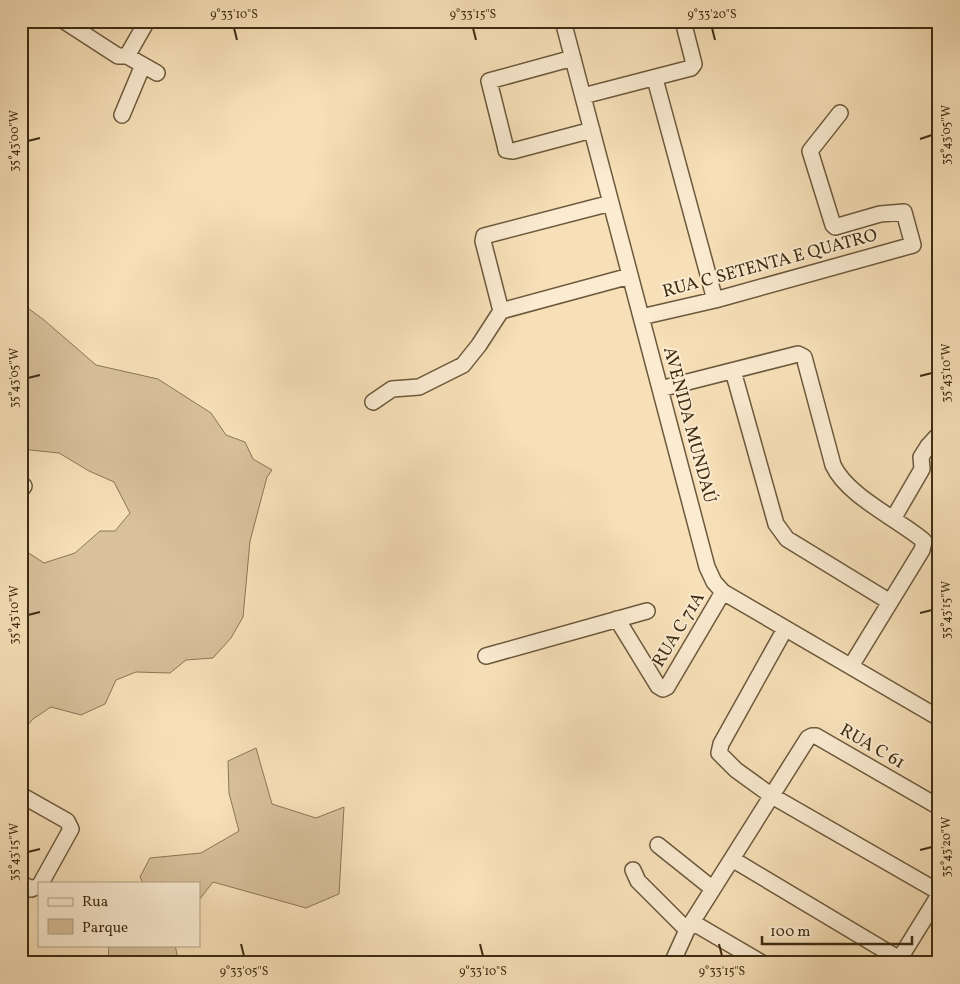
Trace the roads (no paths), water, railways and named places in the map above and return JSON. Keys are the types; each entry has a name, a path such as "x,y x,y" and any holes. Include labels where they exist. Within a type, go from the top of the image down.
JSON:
{"street":[{"path":"64,21 118,56 127,56 157,73"},
{"path":"127,56 147,21"},
{"name":"AVENIDA MUNDAÚ","path":"563,21 707,567 714,582 723,592 939,718"},
{"path":"583,96 655,79 691,68 694,64 684,21"},
{"path":"573,58 489,81 504,145 506,150 513,151 592,130"},
{"path":"122,115 143,65"},
{"path":"655,79 715,300"},
{"name":"RUA C SETENTA E QUATRO","path":"641,317 715,300 913,246 904,212 880,214 835,227 833,225 810,152 840,113"},
{"path":"501,311 483,241 484,236 611,202"},
{"path":"373,402 392,389 419,387 463,365 479,345 501,311 630,276"},
{"path":"660,390 798,354 804,357 837,475 853,490 924,541 922,550 851,666"},
{"path":"732,371 776,524 788,539 890,602"},
{"path":"893,519 922,469 922,457 928,446 939,434"},
{"name":"RUA C 71A","path":"617,619 658,686 663,689 667,687 723,592"},
{"path":"486,656 647,611"},
{"path":"732,859 901,962 939,893 772,796 736,770 719,753 721,744 785,629"},
{"name":"RUA C 61","path":"772,796 808,738 816,736 939,807"},
{"path":"21,795 66,822 71,829 34,885"},
{"path":"672,963 689,926 772,796"},
{"path":"658,846 713,889"},
{"path":"633,870 638,880 689,926 762,963"}]}
